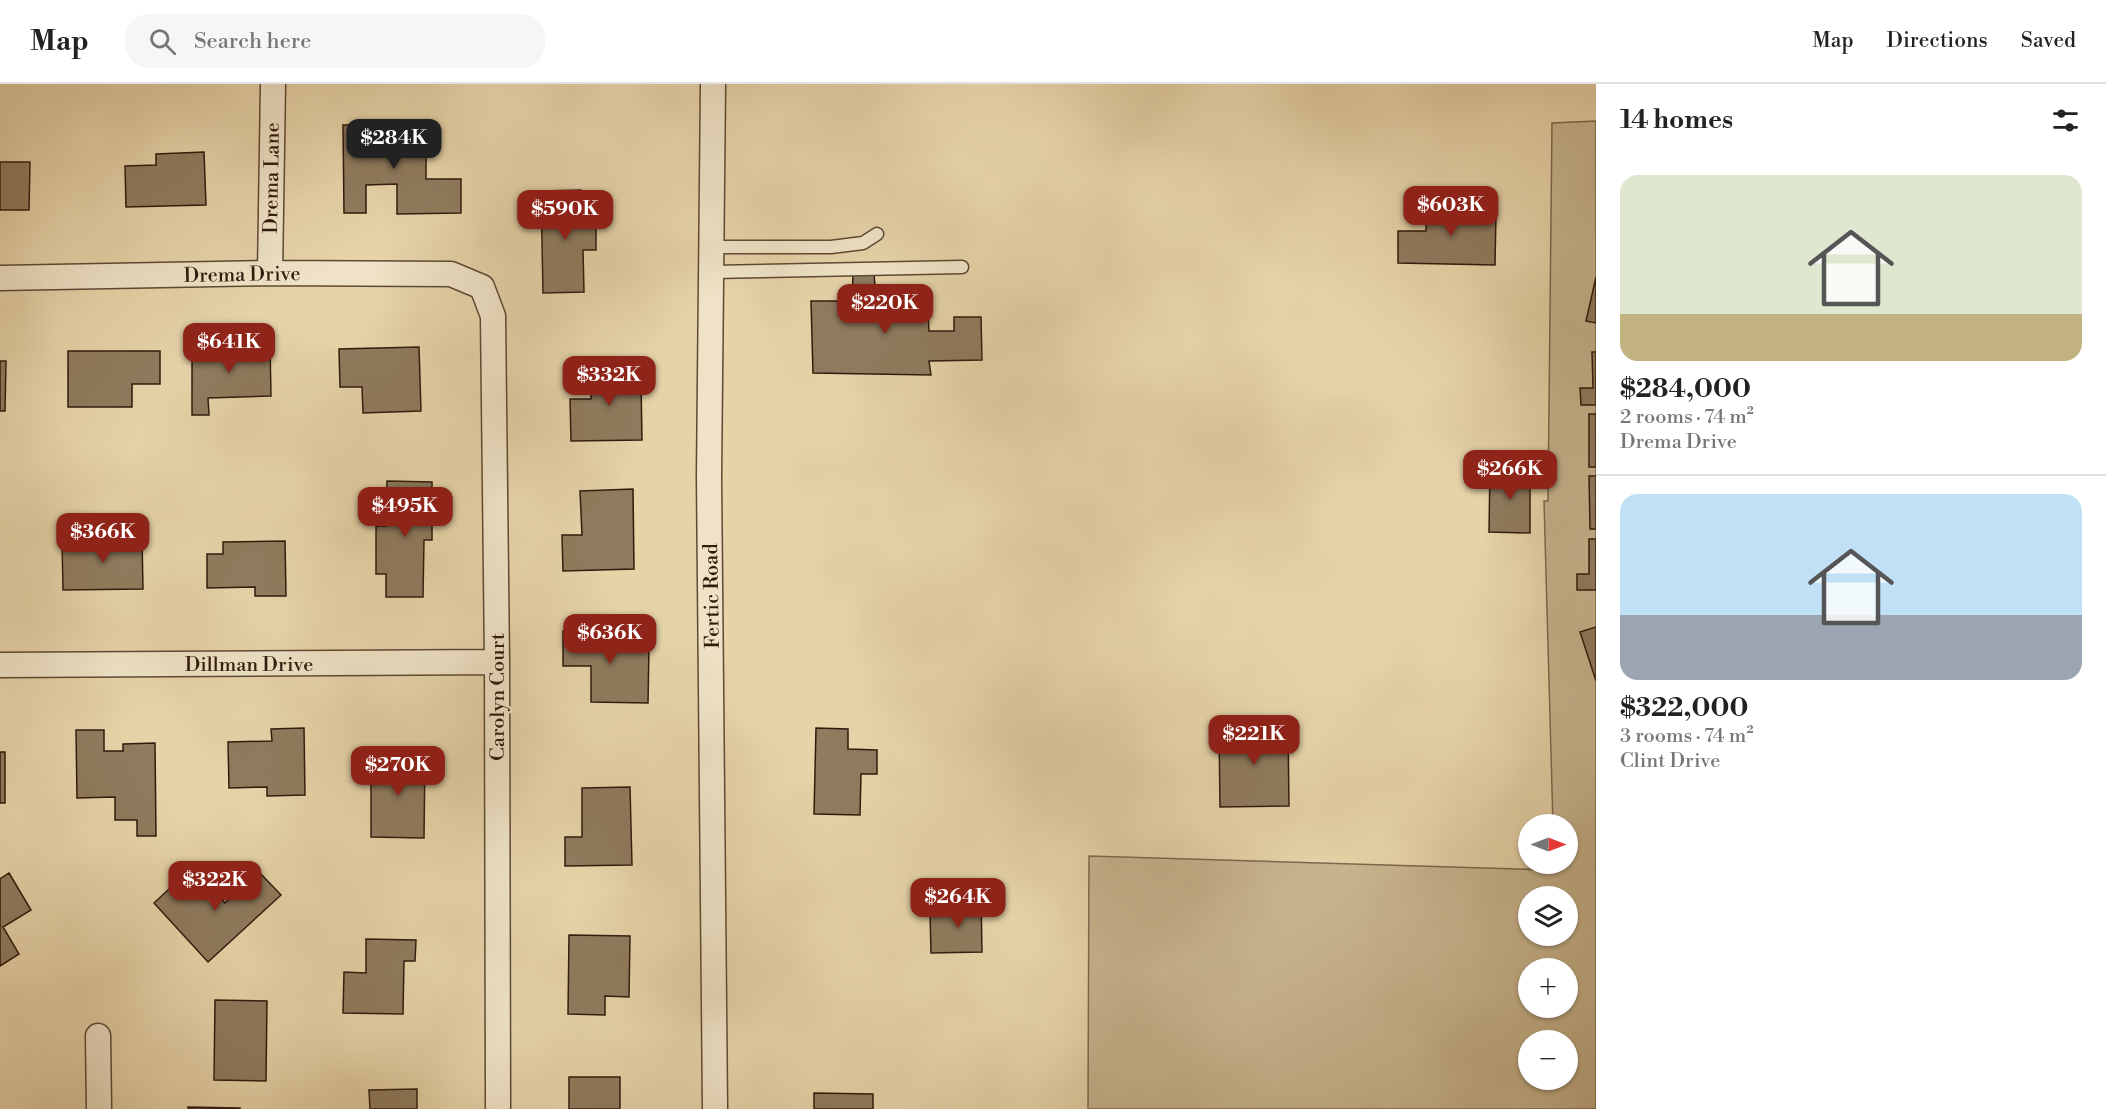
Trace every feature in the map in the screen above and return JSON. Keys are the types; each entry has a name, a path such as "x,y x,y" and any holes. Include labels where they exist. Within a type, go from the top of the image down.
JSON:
{"street":[{"name":"Drema Lane","path":"270,273 273,84"},
{"name":"Fertic Road","path":"713,84 709,477 715,1109"},
{"name":"Drema Drive","path":"0,278 270,273 450,274 482,287"},
{"name":"Carolyn Court","path":"482,287 494,316 498,1109"},
{"name":"Dillman Drive","path":"0,665 497,662"},
{"path":"98,1036 99,1109"}],"lane":[{"path":"712,247 831,247 863,243 878,234"},
{"path":"712,272 962,267"}],"shaded area":[{"path":"1596,121 1596,1109 1088,1109 1089,856 1518,869 1518,874 1578,874 1578,814 1553,814 1544,501 1548,501 1552,123"}],"building":[{"path":"343,125 426,125 426,179 461,179 461,213 397,214 397,184 366,185 366,213 344,213"},
{"path":"204,152 206,205 126,207 125,166 156,165 156,154"},
{"path":"0,162 30,162 29,210 0,210"},
{"path":"581,190 582,213 596,213 596,250 583,250 584,292 543,293 541,191"},
{"path":"1427,202 1473,203 1472,213 1496,213 1495,265 1398,263 1398,231 1426,231"},
{"path":"874,273 876,299 917,298 917,311 928,312 929,331 954,331 954,317 981,317 982,360 929,361 931,375 813,373 811,301 852,301 853,274"},
{"path":"1596,277 1596,323 1586,321"},
{"path":"270,345 271,396 208,398 209,415 192,415 192,347"},
{"path":"419,347 421,411 363,413 362,387 340,387 339,349"},
{"path":"68,351 160,351 160,384 132,384 132,407 68,407"},
{"path":"1592,352 1596,352 1596,405 1581,405 1580,388 1593,388"},
{"path":"0,361 6,361 5,411 0,411"},
{"path":"632,365 633,382 641,381 642,440 571,441 570,399 591,399 591,366"},
{"path":"1589,414 1596,414 1596,467 1589,467"},
{"path":"1490,469 1530,469 1530,533 1489,532"},
{"path":"1589,476 1596,476 1596,529 1590,529"},
{"path":"387,481 432,482 432,540 424,540 423,597 386,597 386,574 376,574 376,526 386,526"},
{"path":"633,489 634,569 563,571 562,535 582,535 580,491"},
{"path":"142,538 143,589 63,590 62,540"},
{"path":"1589,539 1596,539 1596,590 1577,590 1577,574 1589,574"},
{"path":"285,541 286,596 255,596 255,587 207,588 207,554 223,554 223,542"},
{"path":"1596,627 1596,681 1580,632"},
{"path":"563,631 633,632 633,647 649,647 648,703 591,702 591,666 563,666"},
{"path":"1288,726 1289,806 1220,807 1219,727"},
{"path":"304,728 305,795 267,796 267,787 229,788 228,742 272,741 271,729"},
{"path":"816,728 848,729 848,749 877,750 877,774 861,774 860,815 814,814"},
{"path":"76,730 104,730 104,751 123,751 123,744 155,743 156,836 137,836 137,820 115,820 115,797 77,798"},
{"path":"0,752 5,752 5,803 0,803"},
{"path":"371,757 425,758 424,838 371,837"},
{"path":"630,787 632,865 565,866 565,837 582,837 582,788"},
{"path":"259,872 281,895 208,962 154,903 183,876 198,892 207,884 225,903"},
{"path":"9,873 31,910 3,927 19,954 0,966 0,879"},
{"path":"964,896 981,896 982,952 931,953 930,912 965,911"},
{"path":"569,935 630,936 629,997 605,996 605,1015 568,1014"},
{"path":"366,939 416,940 415,961 404,961 403,1014 343,1013 344,972 366,973"},
{"path":"215,1000 267,1001 266,1081 214,1080"},
{"path":"569,1077 620,1077 620,1109 569,1109"},
{"path":"417,1089 417,1109 370,1109 369,1090"},
{"path":"814,1093 873,1094 873,1109 814,1109"},
{"path":"188,1107 240,1108 240,1109 188,1109"}]}
